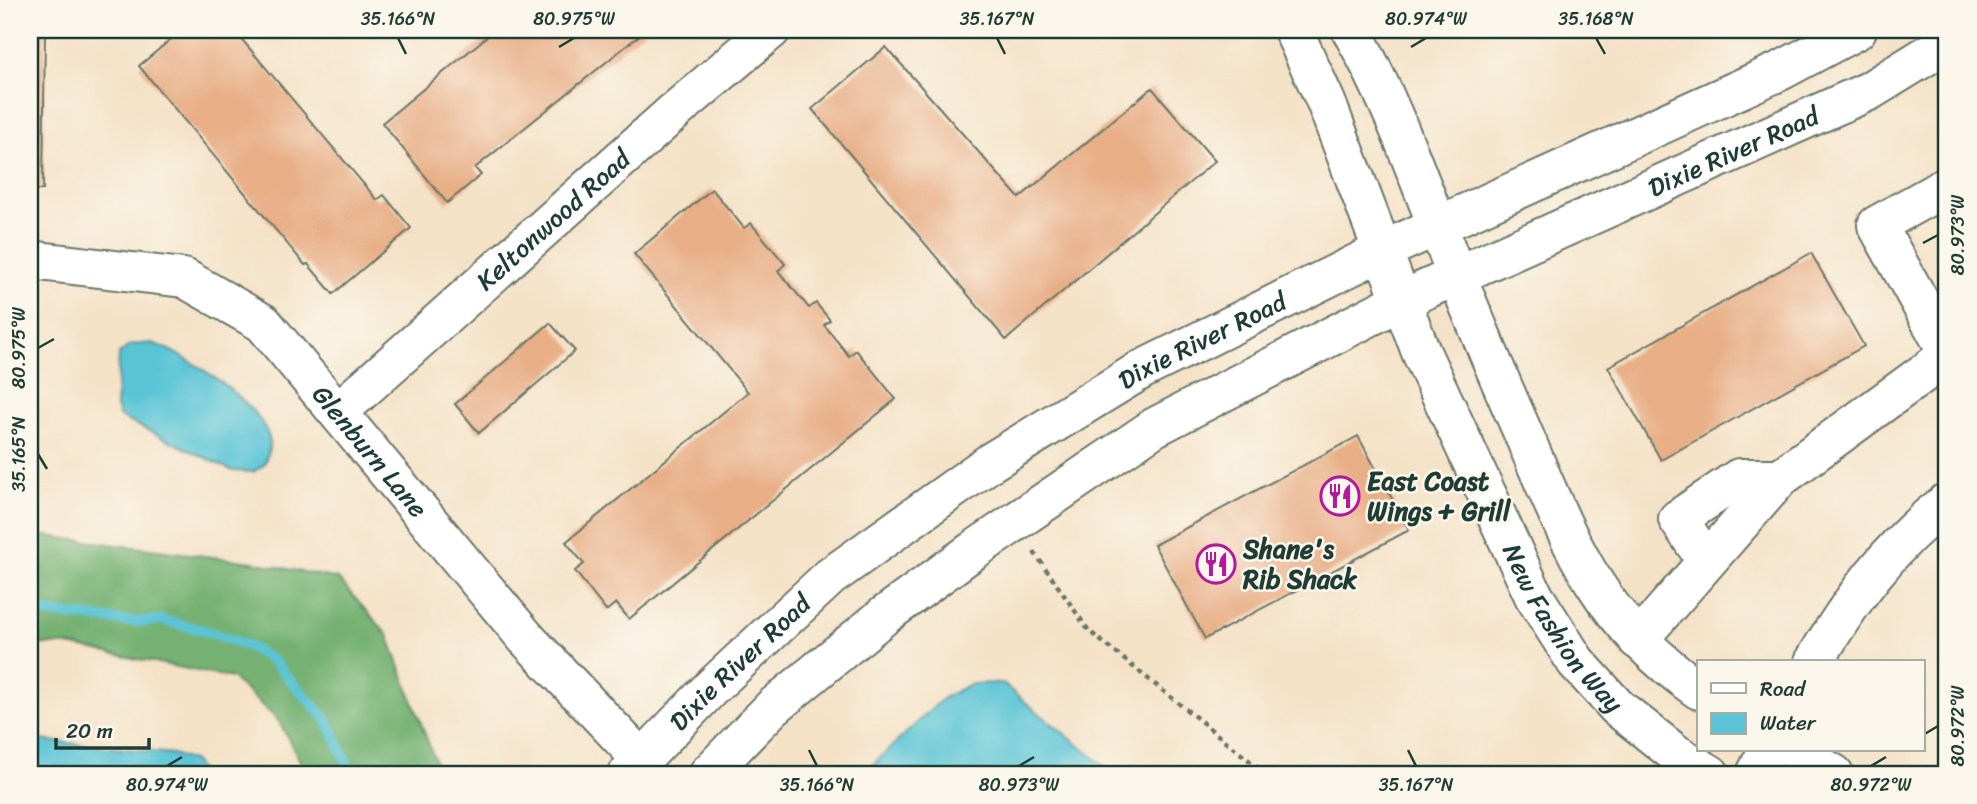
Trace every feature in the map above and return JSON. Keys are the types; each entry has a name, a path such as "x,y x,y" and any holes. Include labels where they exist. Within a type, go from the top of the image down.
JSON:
{"street":[{"name":"Keltonwood Road","path":"339,411 674,111 771,30"},
{"name":"New Fashion Way","path":"1293,30 1326,102 1421,352 1503,535 1534,596 1587,676 1617,707 1676,754 1710,774"},
{"name":"New Fashion Way","path":"1351,30 1388,102 1457,277 1561,522 1593,585 1638,640 1673,672 1697,689"},
{"name":"Dixie River Road","path":"635,767 712,687 830,578 991,462 1140,370 1382,251 1783,70 1857,30"},
{"name":"Dixie River Road","path":"708,774 773,707 885,615 974,550 1155,427 1402,300 1869,91 1947,43"},
{"path":"1638,640 1780,478 1947,354 1877,225 1947,186"},
{"name":"Glenburn Lane","path":"30,260 184,278 263,324 339,411 635,767"},
{"path":"1815,660 1858,592 1884,560 1947,502"},
{"path":"1756,774 1767,752"},
{"path":"1797,752 1833,774"}],"path":[{"path":"1034,551 1089,631 1266,774"}],"green space":[{"path":"30,534 253,562 338,579 388,635 440,774 307,774 278,720 232,678 68,645 30,644"}],"water":[{"path":"152,343 201,368 237,395 251,410 269,438 264,465 253,472 233,471 120,417 116,407 119,354 130,345"},
{"path":"1002,683 1114,774 863,774 943,698 970,684"},
{"path":"30,739 173,754 195,762 201,774 30,774"}],"building":[{"path":"30,30 45,30 43,190 30,190"},
{"path":"182,30 234,30 377,200 384,195 411,228 333,294 308,264 305,265 139,66"},
{"path":"495,30 646,30 475,168 481,175 447,203 382,123"},
{"path":"886,47 1019,198 1152,88 1215,161 1006,340 812,109"},
{"path":"712,189 744,228 751,223 785,264 778,271 809,308 816,303 830,320 824,325 849,356 856,350 896,399 629,619 616,603 606,611 575,571 584,564 566,542 748,392 634,254"},
{"path":"1811,253 1864,346 1661,460 1608,367"},
{"path":"550,323 575,351 479,433 455,404"},
{"path":"1358,436 1409,530 1205,639 1154,545"}],"waterway":[{"path":"30,611 135,622 161,620 206,631 248,646 273,661 326,719 350,774"}],"place":[{"name":"East Coast Wings + Grill","path":"1340,496"},
{"name":"Shane's Rib Shack","path":"1216,564"}]}
